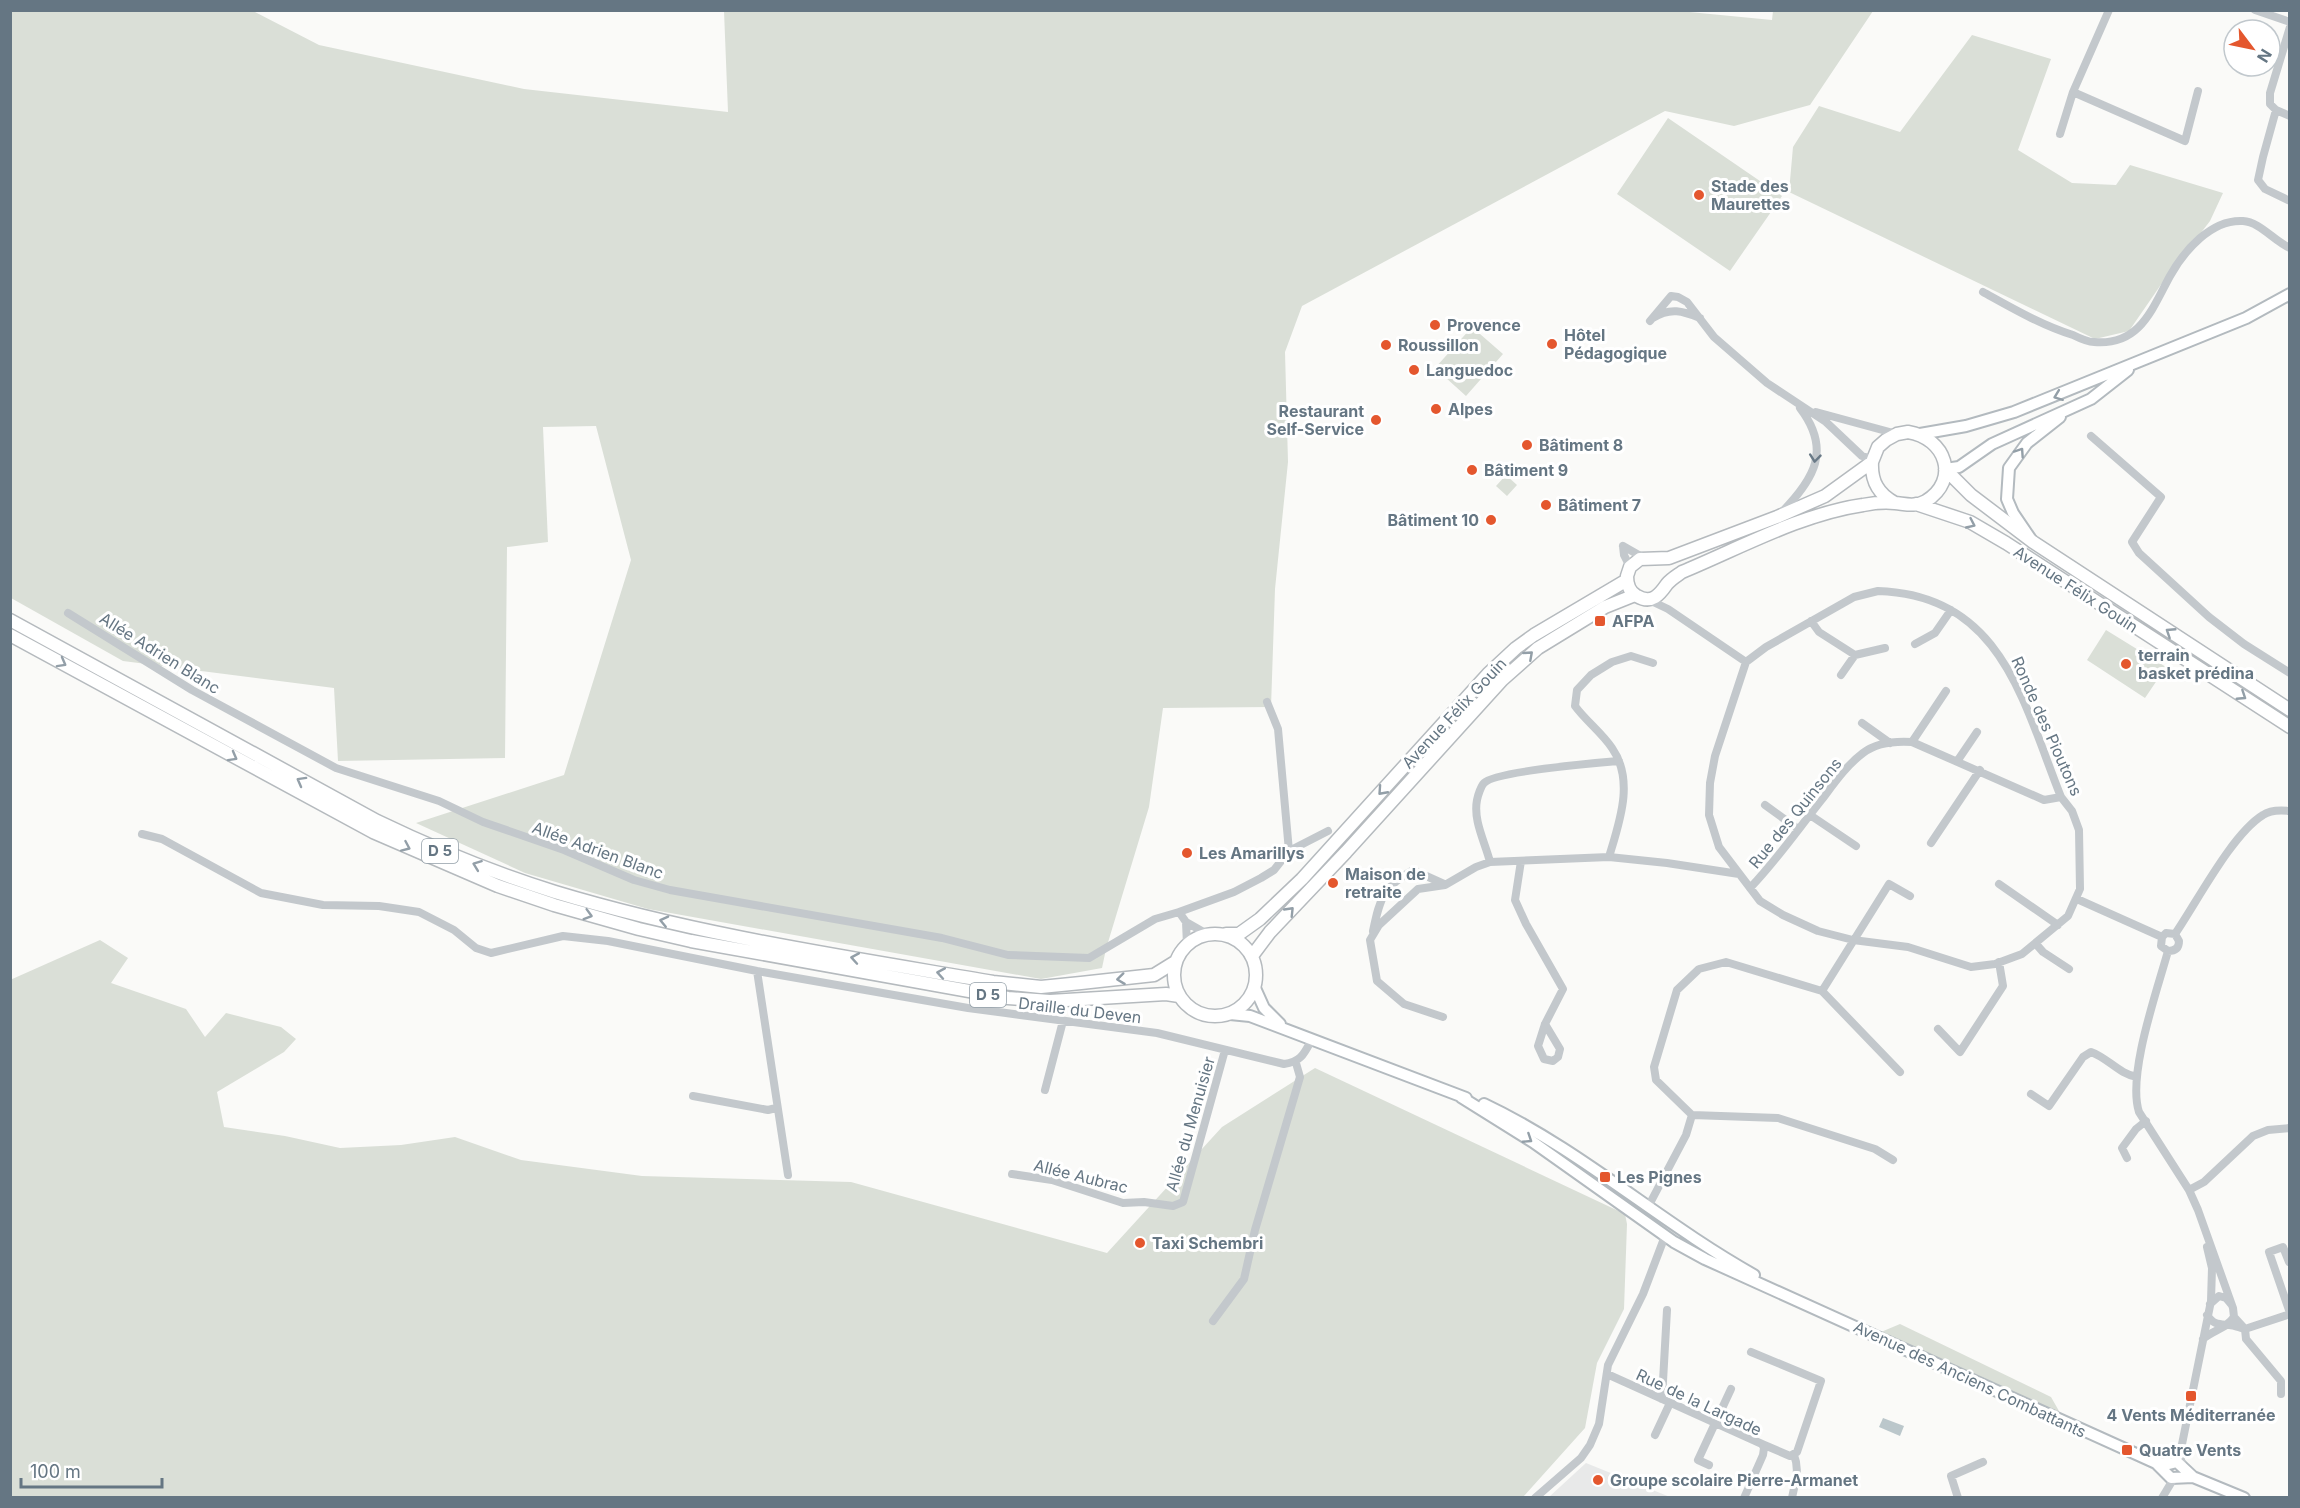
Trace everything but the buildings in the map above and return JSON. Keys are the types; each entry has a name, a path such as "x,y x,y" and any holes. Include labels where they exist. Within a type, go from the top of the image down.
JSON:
{"main road":[{"path":"1895,503 1887,499 1875,485 1872,461 1878,447 1897,434 1908,432 1920,434 1966,426 2014,412 2076,389 2111,372 2246,318 2289,294"},
{"path":"1916,504 1928,500 1937,491 1943,481 1945,469 1959,467 1992,444 2091,399 2139,362"},
{"path":"2033,542 2013,513 2007,499 2009,468 2026,443 2070,410"},
{"name":"Avenue Félix Gouin","path":"1920,434 1936,445 1944,460 1945,469 1971,495 2033,542 2289,710"},
{"path":"1648,599 1635,595 1628,587 1630,567 1634,562 1650,558 1669,558 1777,517 1825,496 1872,461"},
{"name":"Avenue Félix Gouin","path":"1648,599 1665,588 1682,572 1824,513 1865,504 1916,504 1970,522 2006,543 2289,727"},
{"path":"1650,558 1665,567 1668,574 1665,588"},
{"name":"Avenue Félix Gouin","path":"1226,934 1239,934 1260,919 1302,879 1488,674 1516,648 1551,624 1627,580"},
{"name":"Avenue Félix Gouin","path":"1252,956 1270,932 1347,852 1502,680 1538,648 1605,607 1635,595"},
{"name":"D 5","path":"10,620 377,821 438,850 555,892 670,922 993,982 1041,987 1105,981 1154,975 1176,962"},
{"name":"D 5","path":"10,635 373,832 446,865 554,905 691,941 1008,998 1050,1002 1158,994 1179,996"},
{"path":"1207,934 1226,934 1241,942 1252,956 1256,971 1254,988 1245,1003 1230,1014 1221,1016 1201,1014 1185,1004 1179,996 1174,979 1176,962 1187,945 1198,937 1207,934"},
{"name":"Avenue des Anciens Combattants","path":"1254,988 1264,1008 1285,1029"},
{"name":"Avenue des Anciens Combattants","path":"1230,1014 1250,1016 1312,1039 1461,1097 1475,1100 1520,1122 1683,1231 1785,1294"},
{"name":"Avenue des Anciens Combattants","path":"1461,1097 1533,1142 1674,1242 1738,1275 1785,1294 2156,1462 2244,1497"},
{"path":"1640,1218 1640,1209 1647,1206"},
{"path":"1674,1242 1681,1240 1683,1231"}],"street":[{"path":"2060,134 2073,92 2109,10"},
{"path":"2255,10 2270,13 2289,22"},
{"path":"2289,27 2270,93 2270,104 2276,110 2289,116"},
{"path":"2073,92 2184,141 2198,91"},
{"path":"2276,110 2258,180 2265,189 2289,201"},
{"path":"1983,292 2059,331 2093,342 2120,341 2140,327 2159,300 2170,275 2198,240 2212,229 2220,225 2244,221 2263,230 2289,248"},
{"path":"1700,318 1680,310 1669,310 1650,321 1671,296 1687,302 1700,318 1714,337 1767,383 1826,422 1862,456 1872,461"},
{"path":"1798,405 1822,414 1897,434"},
{"path":"1777,517 1807,484 1814,468 1817,440 1808,418 1798,405"},
{"path":"2091,436 2161,497 2132,542 2139,553 2209,617 2244,644 2289,673"},
{"path":"1630,567 1624,555 1623,546 1650,558"},
{"path":"1665,588 1668,609"},
{"name":"Ronde des Pioutons","path":"1878,591 1896,591 1923,597 1952,610 1984,634 1997,651 2018,689 2061,796 2072,811 2079,830 2080,889 2068,916 2022,954 1999,962 1971,967 1908,947 1853,940 1818,931 1783,915 1761,901 1719,847 1709,815 1710,783 1715,756 1746,662 1766,647 1854,597 1878,591"},
{"path":"1648,599 1668,609 1746,662"},
{"path":"1915,644 1935,633 1952,610"},
{"name":"Allée Adrien Blanc","path":"68,613 192,690 336,768 439,801 483,822 564,850 634,880 749,906 942,938 1008,955 1089,958 1155,919 1234,892 1261,878 1274,870 1289,851"},
{"path":"1811,621 1820,632 1855,655"},
{"path":"1841,675 1855,655 1885,648"},
{"path":"1609,857 1622,816 1624,785 1619,761 1613,749 1575,706 1577,690 1591,675 1612,662 1631,656 1653,663"},
{"path":"1912,742 1946,691"},
{"path":"1267,702 1278,729 1289,851 1328,831"},
{"path":"1862,723 1890,743"},
{"path":"1958,760 1977,732"},
{"name":"Rue des Quinsons","path":"1750,888 1768,869 1844,772 1864,752 1890,743 1912,742 1958,760 2044,800 2061,796"},
{"path":"1490,862 1478,825 1477,801 1483,783 1494,776 1544,768 1619,761"},
{"path":"1931,843 1980,770"},
{"path":"1765,805 1798,830"},
{"path":"2175,934 2235,842 2248,827 2264,813 2289,811"},
{"path":"1810,815 1856,846"},
{"name":"Draille du Deven","path":"142,834 162,839 261,892 323,905 380,906 419,912 454,930 476,948 491,953 563,936 608,941 757,971 968,1008 1157,1033 1284,1064 1296,1063"},
{"path":"1372,935 1379,925 1418,889 1445,885 1476,867 1490,862 1609,857 1738,874"},
{"path":"1521,861 1515,900 1563,989 1545,1024"},
{"path":"1443,1017 1404,1004 1377,981 1370,940 1379,904 1393,881 1413,870 1445,885"},
{"path":"1822,991 1889,884 1910,896"},
{"path":"1999,884 2058,925"},
{"path":"2077,899 2162,938"},
{"path":"1179,912 1186,922 1207,934"},
{"path":"1186,922 1187,945"},
{"path":"2166,933 2175,934 2180,940 2173,951 2168,951 2161,946 2162,938 2166,933"},
{"path":"2036,944 2043,952 2069,969"},
{"path":"2168,951 2150,1014 2137,1077 2135,1100 2145,1122 2189,1190 2232,1305 2234,1317 2244,1329 2246,1339 2281,1381 2281,1394"},
{"path":"1893,1160 1875,1149 1778,1118 1692,1115 1656,1080 1654,1066 1677,990 1698,969 1726,962 1822,991 1899,1072"},
{"path":"1938,1029 1960,1052 2003,986 1999,962"},
{"path":"757,971 788,1175"},
{"path":"1045,1090 1063,1021"},
{"path":"1213,1321 1244,1279 1255,1230 1300,1077 1296,1063 1303,1056 1312,1039"},
{"name":"Allée du Menuisier","path":"1144,1202 1173,1206 1183,1202 1225,1050"},
{"path":"2031,1094 2049,1106 2083,1057 2091,1052 2127,1075 2137,1077"},
{"path":"693,1096 768,1110 776,1108"},
{"path":"1647,1206 1686,1135 1692,1115"},
{"path":"2127,1158 2121,1148 2136,1129 2145,1122"},
{"path":"2189,1190 2205,1182 2253,1136 2268,1130 2289,1128"},
{"name":"Allée Aubrac","path":"1011,1173 1052,1180 1123,1203 1144,1202"},
{"path":"2162,1497 2175,1470 2210,1304 2212,1268 2198,1210"},
{"path":"1535,1497 1581,1458 1590,1445 1599,1424 1608,1365 1643,1294 1665,1236"},
{"path":"2206,1315 2220,1326 2229,1325 2244,1329 2289,1313 2269,1252 2283,1247 2289,1262"},
{"path":"2210,1304 2219,1296 2226,1298 2232,1305"},
{"path":"1662,1400 1666,1310"},
{"path":"2203,1339 2210,1333 2229,1325 2234,1317"},
{"path":"1751,1352 1821,1381 1800,1445 1794,1455"},
{"name":"Rue de la Largade","path":"1607,1374 1761,1444 1764,1448 1763,1455 1744,1497"},
{"path":"1709,1465 1698,1460 1731,1389"},
{"path":"1655,1435 1670,1403"},
{"path":"1761,1444 1790,1456 1794,1455"},
{"path":"1792,1497 1798,1463 1794,1455"},
{"path":"1958,1497 1951,1476 1983,1462"}],"shaded area":[{"path":"1669,10 1772,20 1773,11 1873,11 1810,105 1734,126 1665,111 1302,306 1285,352 1288,462 1275,589 1271,707 1163,708 1149,807 1102,968 1041,979 648,909 525,873 416,823 564,775 631,560 596,426 543,427 548,542 507,547 505,758 338,761 334,688 123,661 11,598 11,11 253,11 319,45 524,89 728,112 724,11"},
{"path":"1972,35 2051,59 2018,150 2072,183 2116,185 2130,165 2223,193 2210,221 2129,331 2095,339 1789,192 1793,147 1819,106 1900,132"},
{"name":"Stade des Maurettes","path":"1668,118 1782,196 1730,271 1617,194"},
{"path":"1472,327 1503,354 1466,396 1435,368"},
{"path":"1506,475 1517,485 1507,496 1496,486"},
{"name":"terrain basket prédina","path":"2106,630 2166,667 2145,698 2087,660"},
{"path":"100,940 128,958 111,983 186,1009 205,1037 226,1013 281,1027 296,1039 284,1052 217,1092 224,1127 285,1136 340,1148 401,1145 455,1137 521,1160 642,1176 851,1182 1107,1253 1222,1127 1315,1068 1625,1214 1627,1224 1624,1309 1597,1363 1585,1428 1523,1497 11,1497 10,980"},
{"path":"1900,1324 2051,1397 2058,1413 1881,1332"},
{"path":"1883,1418 1904,1426 1900,1436 1879,1427"},
{"name":"Groupe scolaire Pierre-Armanet","path":"1586,1463 1670,1497 1549,1497"}],"place":[{"name":"Stade des Maurettes","path":"1699,195"},
{"name":"Provence","path":"1435,325"},
{"name":"Hôtel Pédagogique","path":"1552,344"},
{"name":"Roussillon","path":"1386,345"},
{"name":"Languedoc","path":"1414,370"},
{"name":"Alpes","path":"1436,409"},
{"name":"Restaurant Self-Service","path":"1376,420"},
{"name":"Bâtiment 8","path":"1527,445"},
{"name":"Bâtiment 9","path":"1472,470"},
{"name":"Bâtiment 7","path":"1546,505"},
{"name":"Bâtiment 10","path":"1491,520"},
{"name":"AFPA","path":"1600,621"},
{"name":"terrain basket prédina","path":"2126,664"},
{"name":"Les Amarillys","path":"1187,853"},
{"name":"Maison de retraite","path":"1333,883"},
{"name":"Les Pignes","path":"1605,1177"},
{"name":"Taxi Schembri","path":"1140,1243"},
{"name":"4 Vents Méditerranée","path":"2191,1396"},
{"name":"Quatre Vents","path":"2127,1450"},
{"name":"Groupe scolaire Pierre-Armanet","path":"1598,1480"}]}
